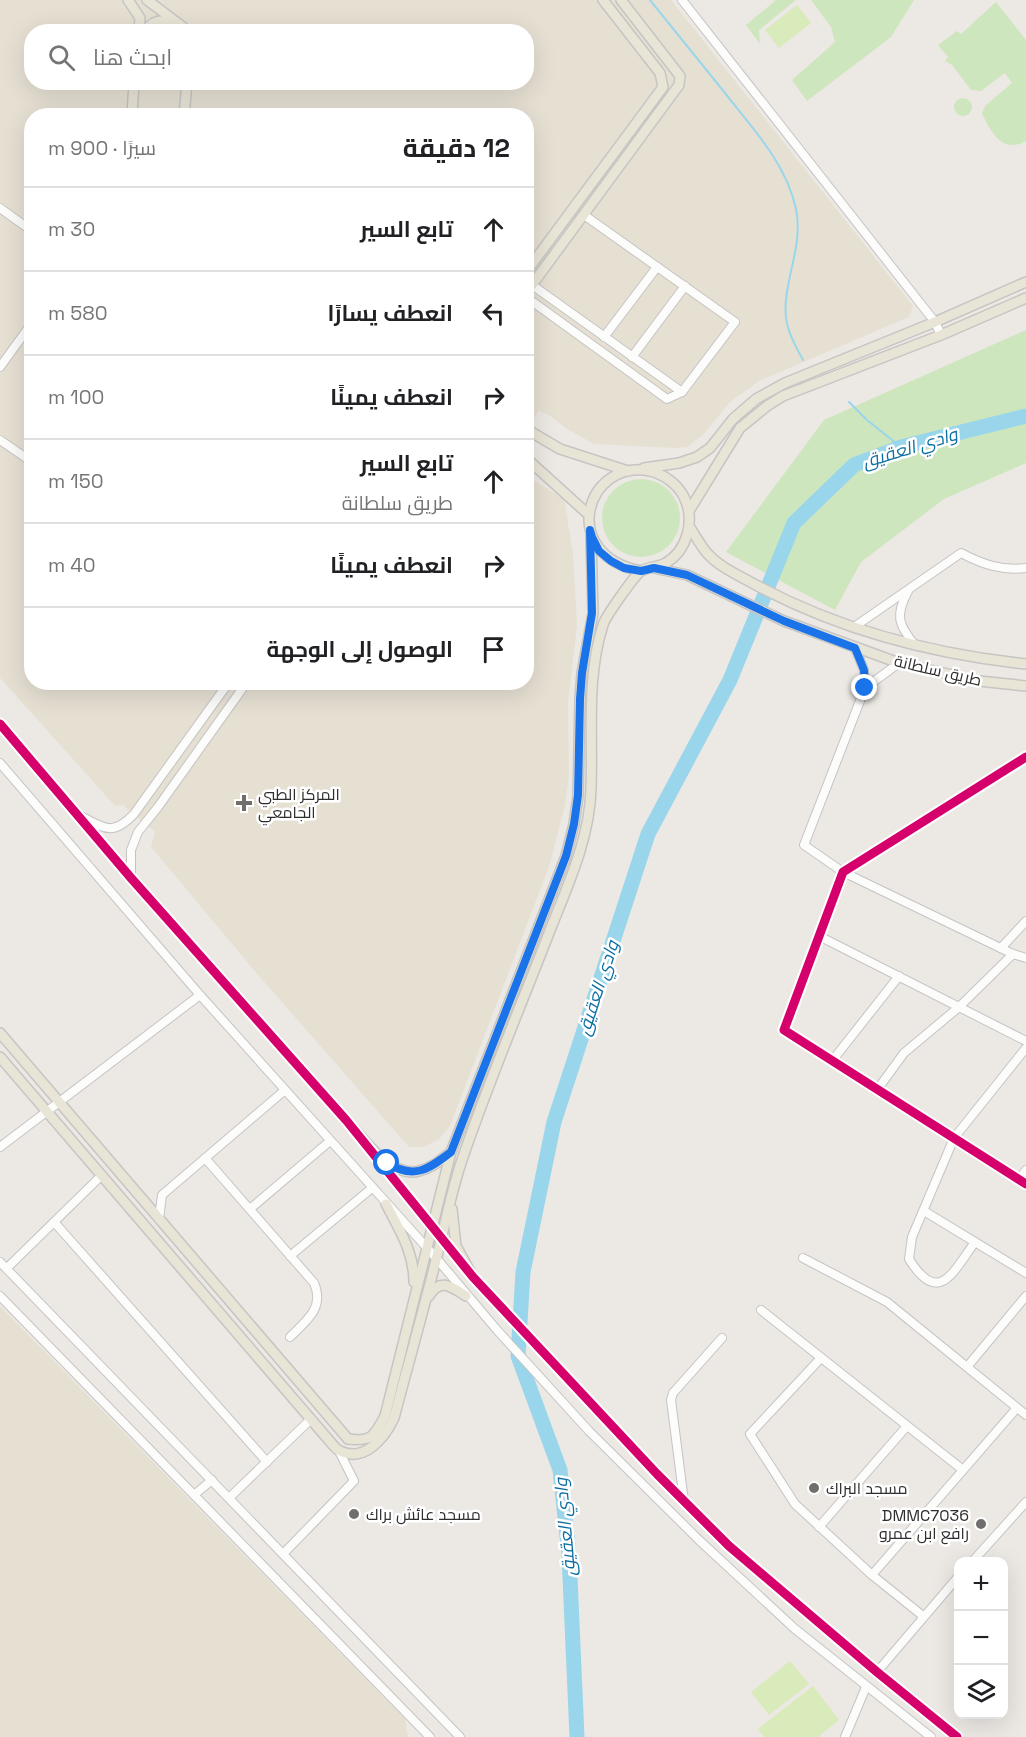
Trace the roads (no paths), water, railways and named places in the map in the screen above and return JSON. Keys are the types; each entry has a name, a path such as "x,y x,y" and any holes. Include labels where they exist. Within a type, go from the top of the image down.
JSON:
{"main road":[{"path":"129,0 140,18 140,24"},
{"path":"147,0 178,24"},
{"path":"534,261 663,87 660,74 603,0"},
{"path":"534,282 679,85 680,76 621,0"},
{"path":"150,24 164,19 174,24"},
{"path":"132,108 134,90"},
{"path":"185,108 187,90"},
{"path":"0,1033 348,1439 363,1441 376,1433 385,1416 451,1152 566,856 574,824 578,795 582,673 592,613 589,515 597,493 607,481 631,470 680,463 697,457 710,448 733,419 756,399 784,383 935,322 1026,282"},
{"path":"689,511 740,428 767,406 783,396 941,335 1026,298"},
{"path":"534,434 560,449 631,470 651,471 664,476 680,491 689,511 686,540 678,552 667,562 641,571 624,568 611,561 599,551 590,530"},
{"path":"534,465 589,515"},
{"name":"طريق سلطانة","path":"689,526 707,553 729,570 784,600 833,620 915,645 985,659 1026,664"},
{"name":"طريق سلطانة","path":"654,568 687,575 784,621 899,663 978,681 1026,686"},
{"path":"0,1057 339,1451 356,1455 367,1451 388,1430 394,1418 437,1259 455,1182 577,860 591,796 591,696 603,624 641,571"},
{"path":"346,1120 387,1163 397,1169 417,1172 435,1164 451,1152"},
{"path":"455,1182 453,1231 456,1246 473,1277"},
{"path":"386,1204 405,1239 413,1260 413,1305"},
{"path":"424,1306 429,1294 438,1286 449,1286 466,1296"}],"street":[{"path":"682,0 935,322 941,335"},
{"path":"0,208 24,225"},
{"path":"534,303 667,399 682,392 735,322 584,215"},
{"path":"604,337 657,267"},
{"path":"632,357 685,286"},
{"path":"534,292 604,337 682,392"},
{"path":"0,368 24,334"},
{"path":"0,440 24,456"},
{"path":"854,627 961,553 998,568 1026,568"},
{"path":"910,588 899,611 900,622 905,634 915,645"},
{"path":"855,648 864,670 865,688 804,845 843,872 1013,954 1026,958"},
{"path":"865,688 899,663"},
{"path":"76,813 111,829 124,825 223,690"},
{"path":"131,878 130,850 133,841 241,690"},
{"path":"0,724 131,878 346,1120 473,1277 657,1474 729,1546 957,1737"},
{"path":"1026,758 843,872 784,1030 1022,1181 1026,1170"},
{"path":"0,763 200,995 437,1259 466,1296 589,1431 699,1540 795,1629 931,1737"},
{"path":"146,797 158,807"},
{"path":"1001,948 1026,921"},
{"path":"819,936 1026,1041"},
{"path":"877,1090 904,1053 959,1007 1013,954"},
{"path":"832,1061 899,976"},
{"path":"0,1147 200,995"},
{"path":"975,1242 948,1278 940,1284 934,1283 916,1270 909,1258 912,1237 954,1138 1026,1048"},
{"path":"159,1219 162,1195 285,1090"},
{"path":"250,1209 330,1141"},
{"path":"205,1158 314,1283 318,1292 315,1311 290,1337"},
{"path":"6,1268 102,1175"},
{"path":"290,1256 372,1188"},
{"path":"924,1211 1026,1273"},
{"path":"54,1222 267,1462"},
{"path":"803,1258 887,1302 1026,1415"},
{"path":"0,1262 460,1737"},
{"path":"0,1296 430,1737"},
{"path":"967,1367 1026,1296"},
{"path":"761,1310 963,1470"},
{"path":"684,1501 671,1400 673,1393 722,1338"},
{"path":"820,1359 750,1434 795,1504 872,1575 923,1616"},
{"path":"872,1575 1016,1409"},
{"path":"229,1498 311,1419"},
{"path":"819,1527 907,1426"},
{"path":"283,1554 354,1481 339,1451"},
{"path":"194,1495 212,1480"},
{"path":"976,1557 1026,1502"},
{"path":"877,1672 954,1581"},
{"path":"845,1737 866,1687"},
{"path":"417,1723 419,1737"}],"waterway":[{"path":"650,0 757,133 785,177 796,209 798,223 787,292 786,318 790,334 803,360"},
{"path":"849,402 867,420 901,447"},
{"name":"وادي العقيق","path":"577,1737 569,1555 560,1470 518,1356 523,1272 554,1122 648,834 730,680 794,523 854,465 901,447 1026,416"}],"place":[{"name":"المركز الطبي الجامعي","path":"244,803"},
{"name":"مسجد البراك","path":"814,1488"},
{"name":"مسجد عائش براك","path":"354,1514"},
{"name":"DMMC7036 رافع ابن عمرو","path":"981,1524"}]}
